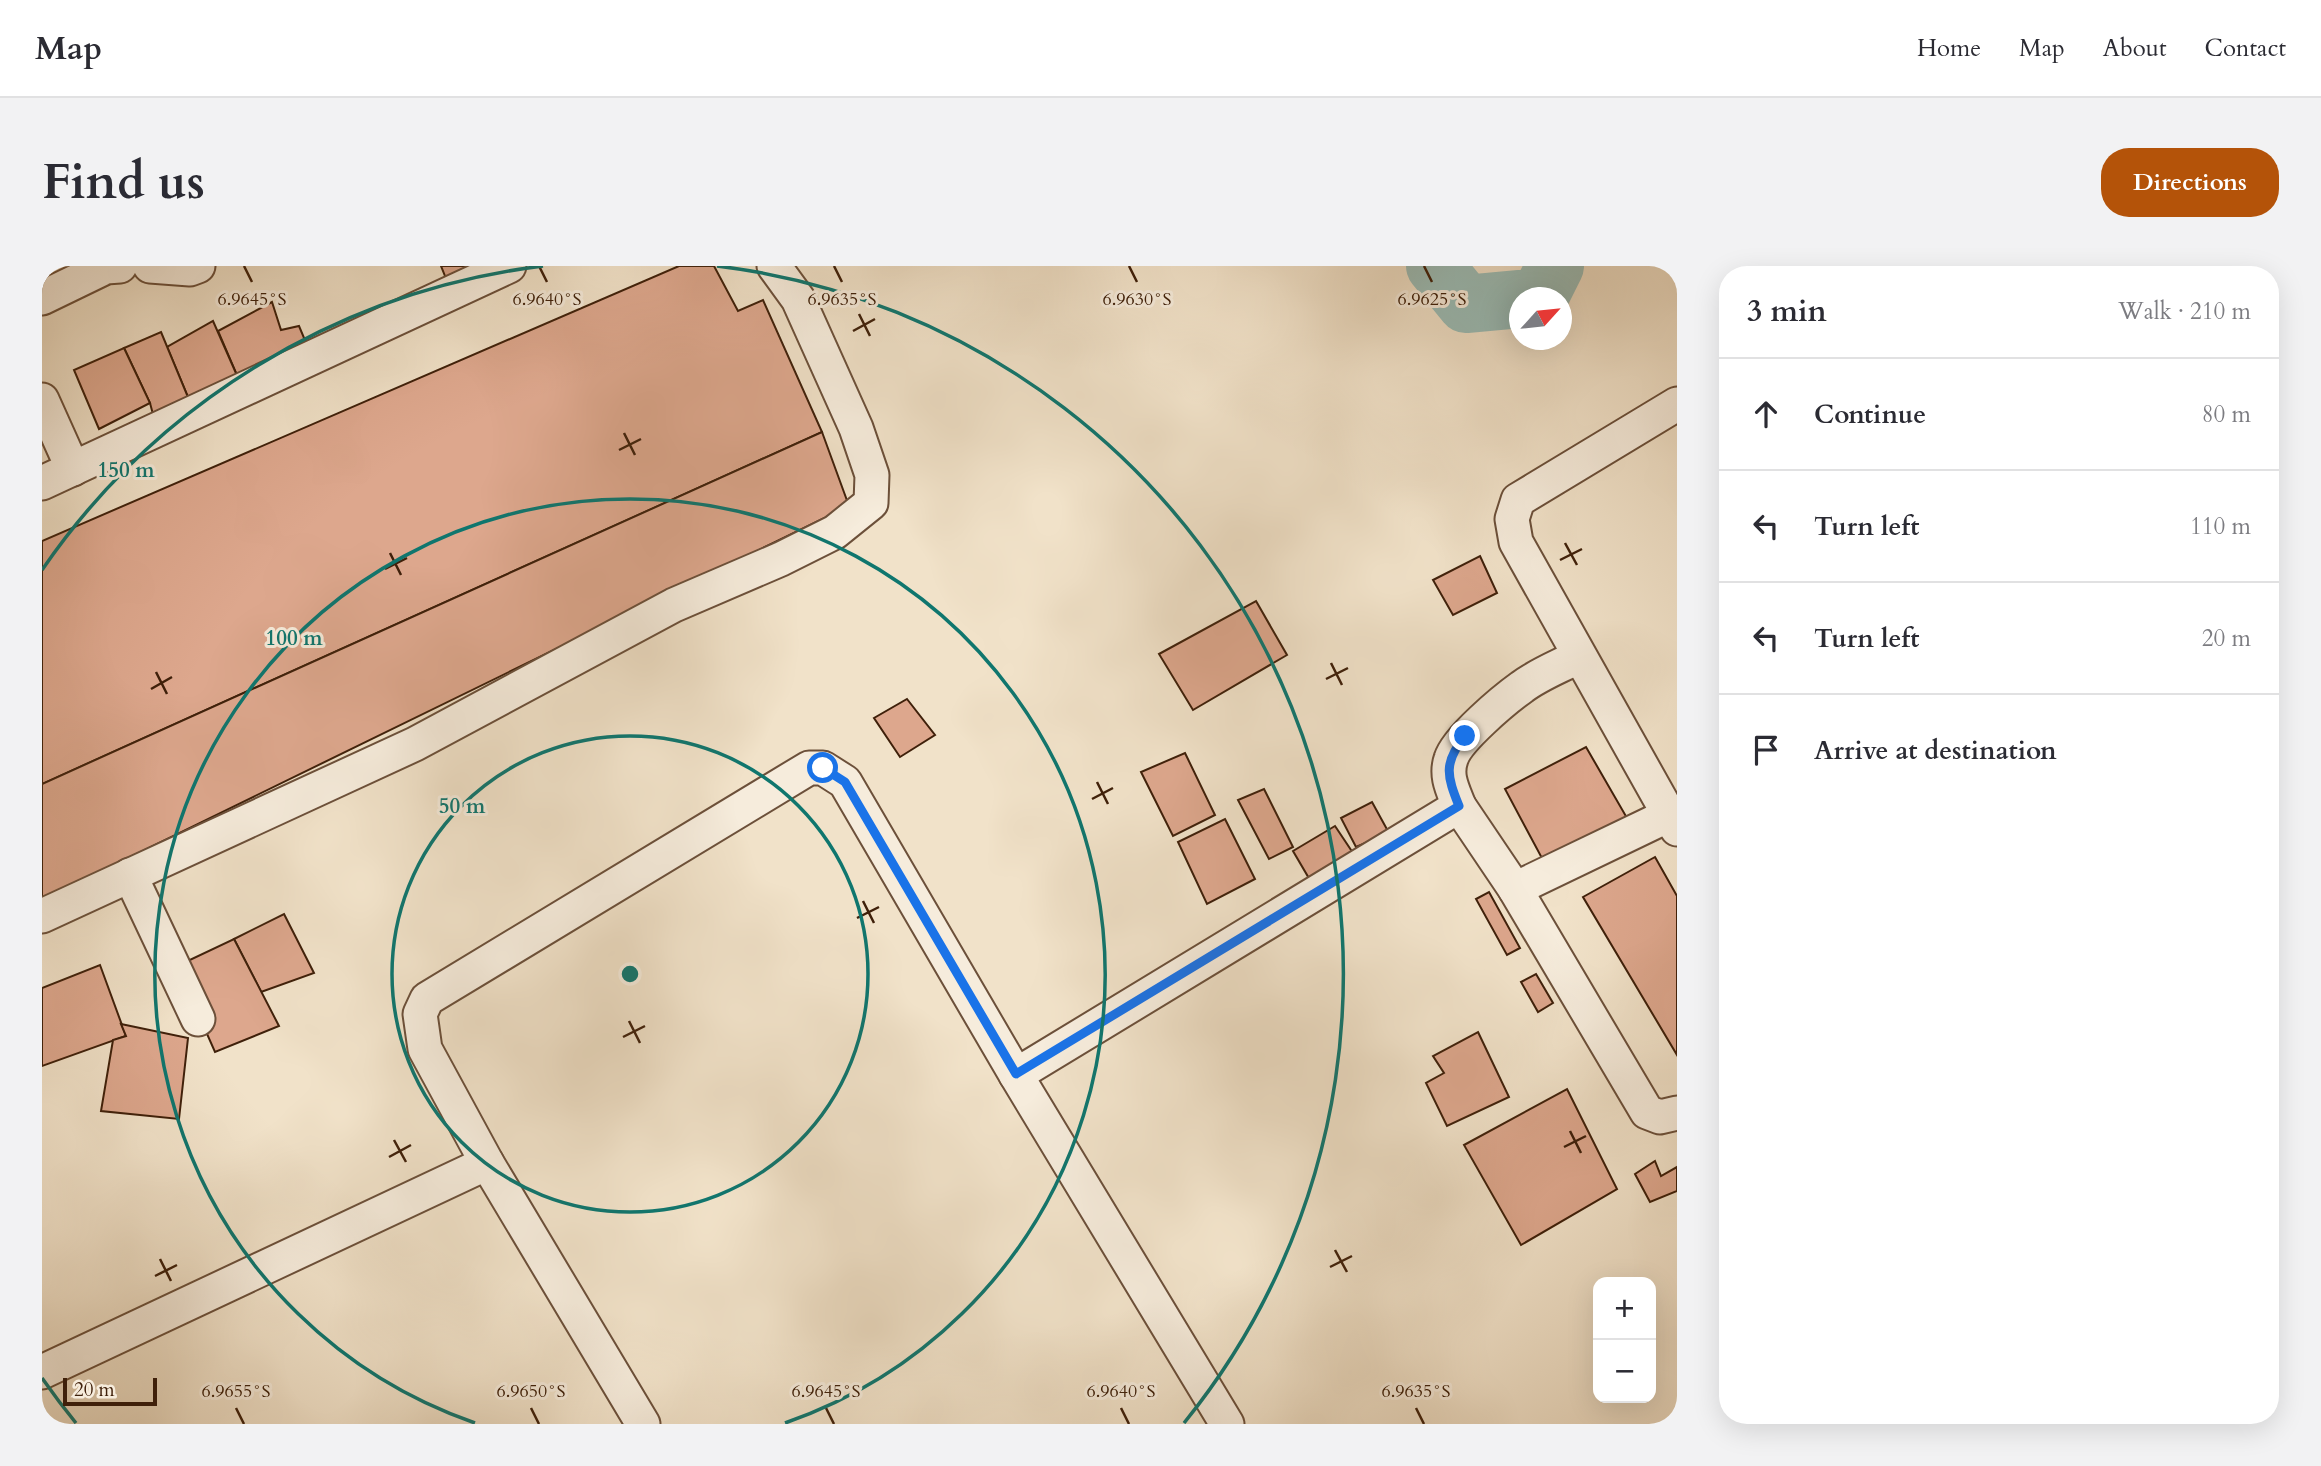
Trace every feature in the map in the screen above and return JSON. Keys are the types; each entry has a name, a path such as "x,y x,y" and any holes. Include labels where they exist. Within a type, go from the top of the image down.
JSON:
{"lane":[{"path":"42,298 106,267 120,266"},
{"path":"150,266 190,269 198,266"},
{"path":"42,483 509,266"},
{"path":"42,916 415,744 674,605 781,559 835,532 871,503 872,475 856,428 798,299 774,266"},
{"path":"42,400 72,469"},
{"path":"1515,889 1673,822 1516,542 1512,519 1518,500 1677,404"},
{"path":"1579,656 1523,686 1465,736 1450,761 1448,779 1459,806 1515,889 1647,1112 1660,1117 1677,1114"},
{"path":"643,1424 487,1163 425,1049 420,1014 427,999 810,768 823,768 845,782 1016,1074 1227,1424"},
{"path":"1016,1074 1459,806"},
{"path":"130,876 198,1019"},
{"path":"42,1372 487,1163"}],"building":[{"path":"441,266 481,266 447,281"},
{"path":"679,266 714,266 738,311 763,300 822,432 42,784 42,541"},
{"path":"272,302 281,330 299,326 307,345 239,380 218,331"},
{"path":"213,321 239,380 190,402 167,347"},
{"path":"161,332 190,402 154,418 150,403 124,348"},
{"path":"124,348 150,403 99,429 74,370"},
{"path":"822,432 849,506 42,900 42,784"},
{"path":"1480,556 1497,593 1453,615 1433,580"},
{"path":"1256,601 1287,655 1193,710 1159,654"},
{"path":"907,699 935,735 900,757 874,718"},
{"path":"1586,747 1627,818 1544,862 1505,789"},
{"path":"1185,753 1215,815 1173,836 1141,772"},
{"path":"1264,789 1293,847 1269,859 1238,800"},
{"path":"1372,802 1389,833 1356,847 1341,818"},
{"path":"1225,819 1255,879 1207,904 1178,842"},
{"path":"1335,826 1353,853 1310,880 1293,851"},
{"path":"1655,857 1677,896 1677,1055 1583,897"},
{"path":"1489,892 1520,948 1507,955 1476,899"},
{"path":"284,914 314,973 261,992 234,939"},
{"path":"234,939 279,1026 215,1052 177,966"},
{"path":"100,965 126,1036 42,1066 42,988"},
{"path":"1536,974 1553,1003 1538,1012 1521,982"},
{"path":"121,1024 188,1038 179,1119 101,1111 113,1040 126,1036"},
{"path":"1478,1032 1509,1097 1447,1126 1426,1083 1444,1073 1433,1056"},
{"path":"1567,1089 1617,1189 1521,1245 1464,1145"},
{"path":"1655,1161 1661,1176 1677,1167 1677,1191 1650,1202 1635,1174"}],"waterway":[{"path":"1435,266 1466,304 1509,300"},
{"path":"1544,287 1555,266"}],"route":[{"path":"823,768 845,782 1016,1074 1459,806 1448,779 1450,761 1465,736"}]}
